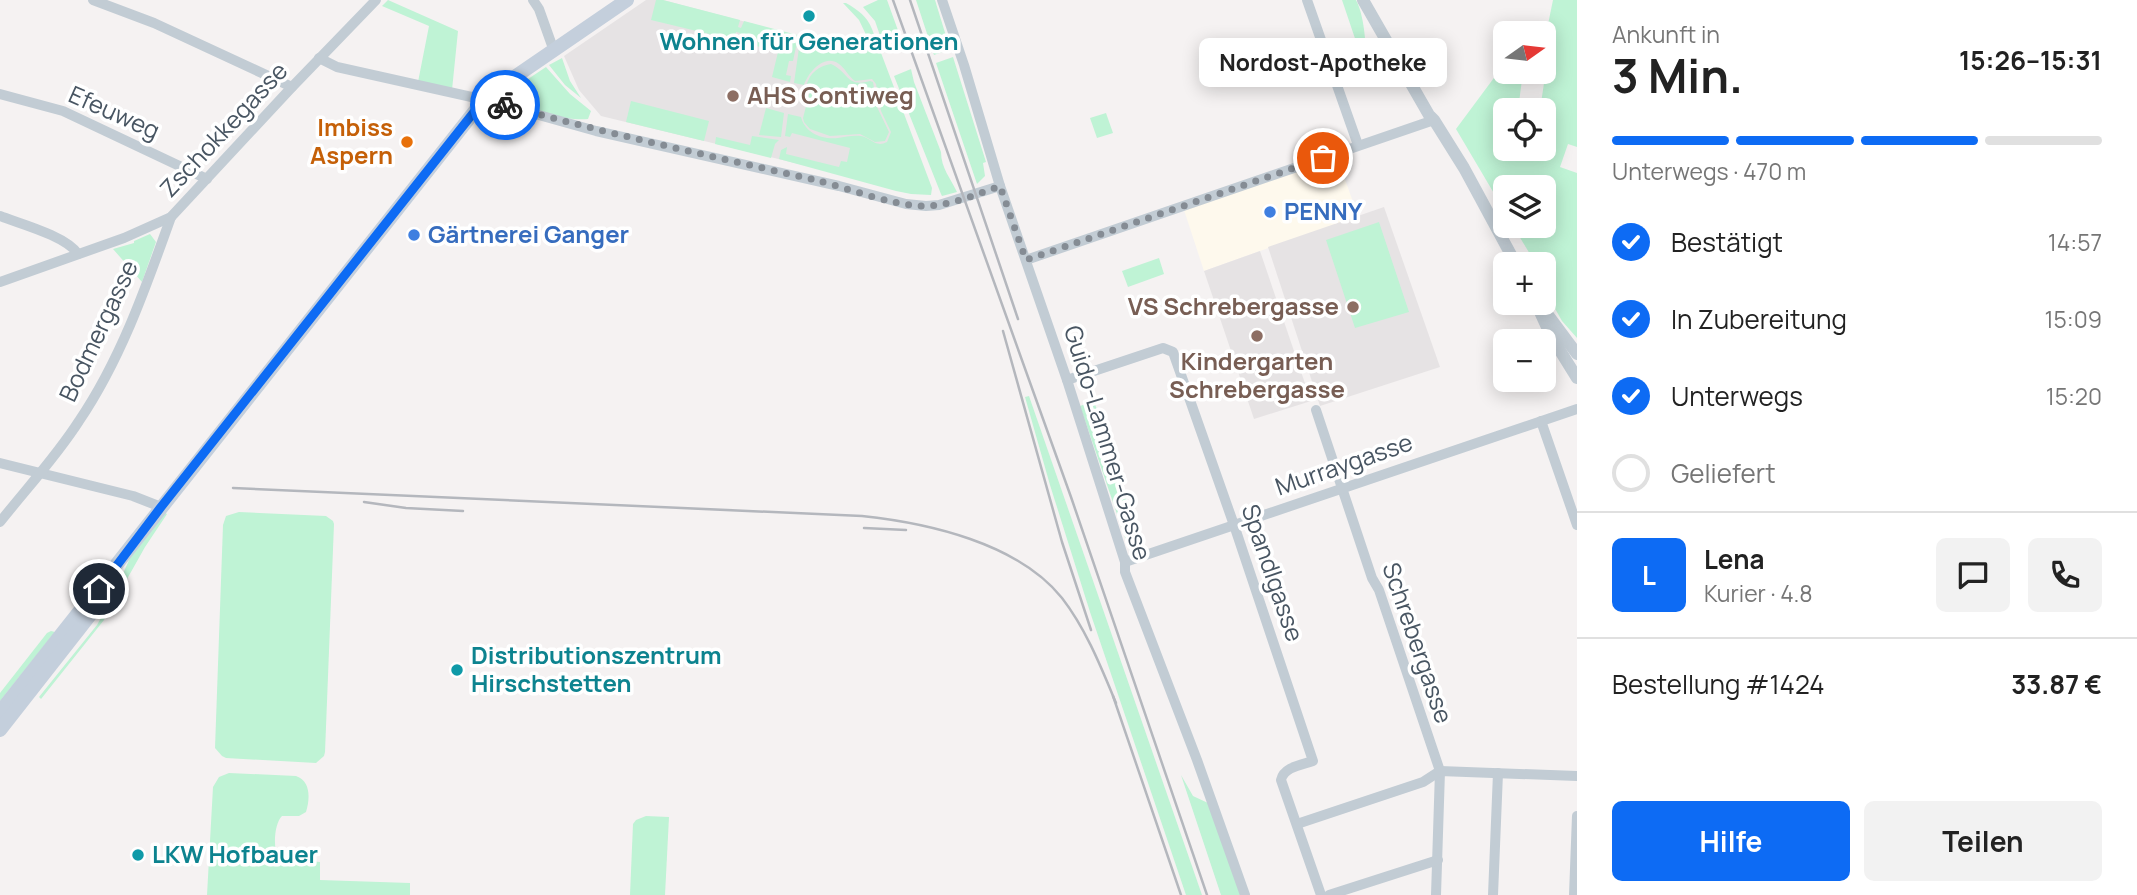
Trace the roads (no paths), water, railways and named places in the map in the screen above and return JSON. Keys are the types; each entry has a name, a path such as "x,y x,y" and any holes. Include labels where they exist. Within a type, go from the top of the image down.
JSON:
{"main road":[{"path":"0,712 485,100 627,0"},
{"path":"0,730 94,610 115,569"}],"street":[{"path":"93,0 153,23 292,87"},
{"name":"Zschokkegasse","path":"0,282 124,238 171,217 376,0"},
{"path":"533,0 539,9 554,51"},
{"name":"Guido-Lammer-Gasse","path":"942,0 1000,186 1067,380 1125,562 1125,572 1245,895"},
{"path":"1307,0 1358,145"},
{"path":"1365,0 1377,12 1433,111 1434,120 1509,252"},
{"path":"319,58 337,67 485,100 596,131 816,180 906,204 939,205 1000,186"},
{"name":"Efeuweg","path":"0,94 63,111 207,179"},
{"path":"1026,260 1434,120"},
{"path":"0,216 55,237 74,247 78,254"},
{"name":"Bodmergasse","path":"0,522 62,447 82,418 119,350 171,217"},
{"path":"1543,315 1551,335 1577,378"},
{"path":"1547,315 1577,354"},
{"name":"Spandlgasse","path":"1067,380 1163,348 1173,352 1313,761 1287,770 1282,775 1282,780 1321,895"},
{"name":"Murraygasse","path":"1125,562 1577,409"},
{"name":"Schrebergasse","path":"1316,411 1440,771 1436,895"},
{"path":"1541,421 1577,525"},
{"path":"0,463 133,496 161,507"},
{"path":"1297,824 1423,782 1440,771 1577,776"},
{"path":"1493,895 1498,773"},
{"path":"1574,895 1577,817"},
{"path":"1329,895 1438,860"}],"railway":[{"path":"893,0 1071,497 1207,895"},
{"path":"910,0 1018,319"},
{"path":"1003,331 1062,542 1091,630"},
{"path":"233,488 862,516 915,524 970,539 997,550 1043,579 1062,598 1078,622 1116,703"},
{"path":"364,502 406,508 463,511"},
{"path":"864,528 906,530"},
{"path":"1113,696 1181,895"}],"place":[{"name":"Wohnen für Generationen","path":"809,16"},
{"name":"AHS Contiweg","path":"733,96"},
{"name":"Imbiss Aspern","path":"407,142"},
{"name":"Nordost-Apotheke","path":"1323,158"},
{"name":"PENNY","path":"1270,212"},
{"name":"Gärtnerei Ganger","path":"414,235"},
{"name":"VS Schrebergasse","path":"1353,307"},
{"name":"Kindergarten Schrebergasse","path":"1257,336"},
{"name":"Distributionszentrum Hirschstetten","path":"457,670"},
{"name":"LKW Hofbauer","path":"138,855"}]}
